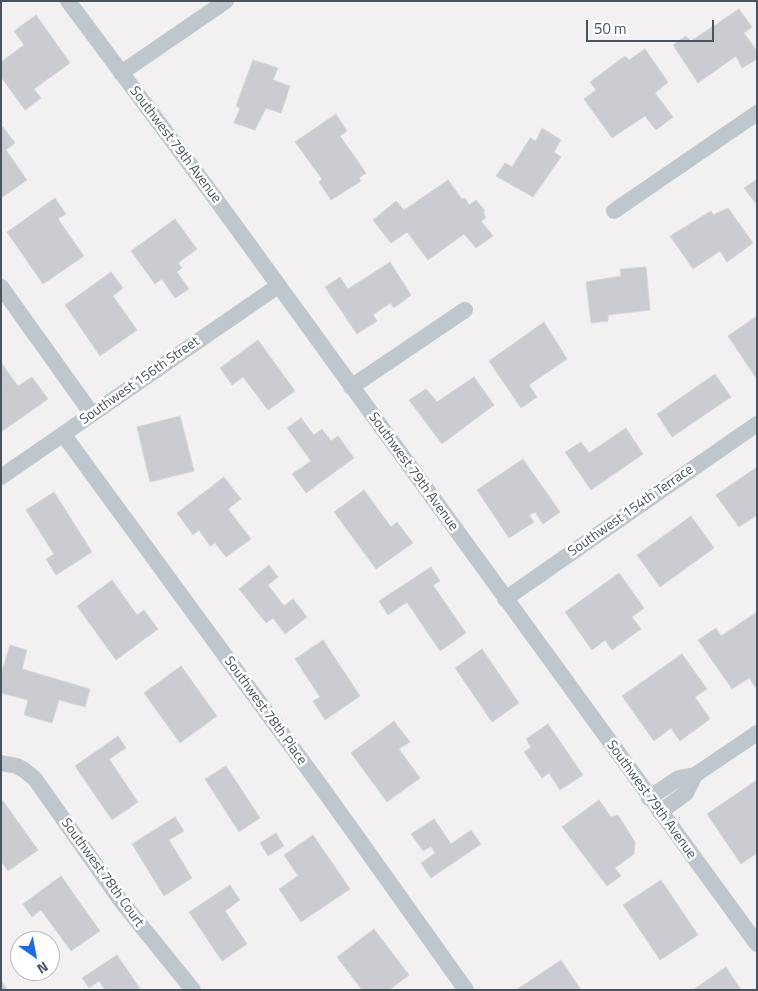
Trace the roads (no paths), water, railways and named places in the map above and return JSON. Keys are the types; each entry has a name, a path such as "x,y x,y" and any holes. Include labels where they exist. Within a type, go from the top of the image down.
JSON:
{"street":[{"name":"Southwest 79th Avenue","path":"68,1 757,944"},
{"path":"121,74 226,1"},
{"path":"614,211 757,113"},
{"name":"Southwest 156th Street","path":"1,476 278,286"},
{"path":"1,287 92,414"},
{"path":"351,387 465,310"},
{"name":"Southwest 154th Terrace","path":"505,599 757,424"},
{"name":"Southwest 78th Place","path":"63,434 330,799 466,990"},
{"path":"649,798 679,778 695,775 757,733"},
{"name":"Southwest 78th Court","path":"4,763 24,770 34,779 121,901 193,990"},
{"path":"660,812 686,793 695,775"}]}
